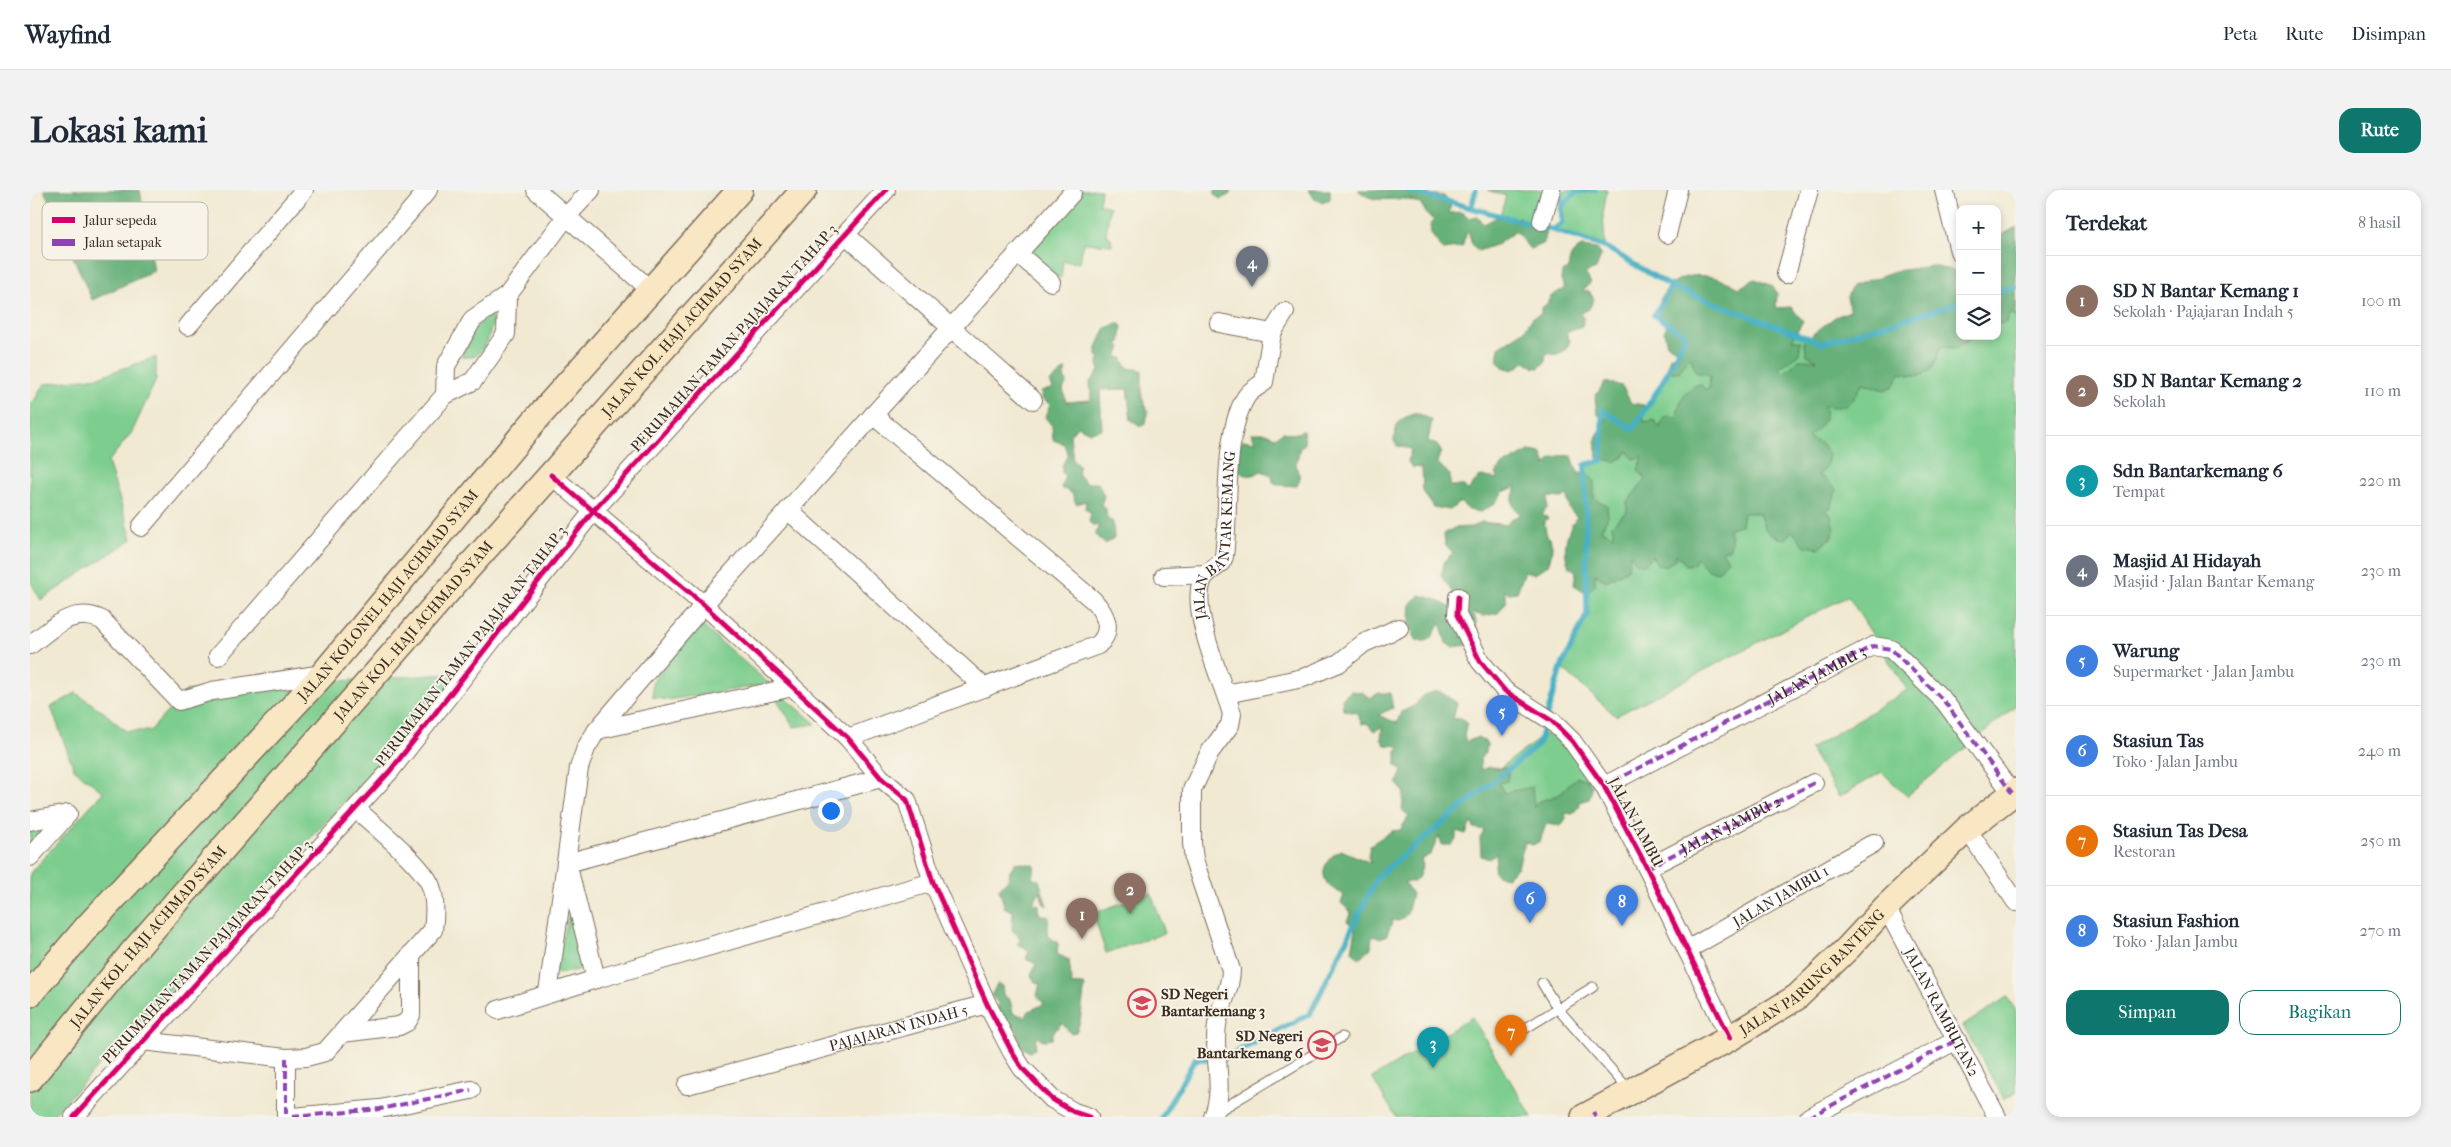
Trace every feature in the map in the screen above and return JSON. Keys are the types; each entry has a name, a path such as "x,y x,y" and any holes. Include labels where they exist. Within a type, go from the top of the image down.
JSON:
{"main road":[{"name":"JALAN KOLONEL HAJI ACHMAD SYAM","path":"30,994 87,927 323,674 531,425 740,190"},
{"name":"JALAN KOL. HAJI ACHMAD SYAM","path":"30,1079 131,954 804,190"},
{"name":"JALAN PARUNG BANTENG","path":"1591,1115 1630,1091 1730,1038 1797,997 1967,829 2014,792"}],"street":[{"path":"188,326 304,190"},
{"path":"140,527 428,190"},
{"path":"536,190 652,291"},
{"path":"445,395 446,366 473,319 508,296 566,217 591,190"},
{"name":"PERUMAHAN TAMAN PAJAJARAN TAHAP 3","path":"74,1117 390,771 594,510 886,190"},
{"path":"1542,221 1551,190"},
{"path":"1667,234 1678,190"},
{"path":"1786,274 1809,190"},
{"path":"1944,190 1959,250"},
{"path":"548,994 579,768 586,748 597,730 788,510 1072,193"},
{"path":"846,235 1033,400"},
{"path":"1017,253 1051,282"},
{"path":"218,656 445,395 473,381 506,334 508,296"},
{"name":"JALAN BANTAR KEMANG","path":"1213,1115 1219,1080 1216,1057 1217,1027 1229,985 1231,970 1194,860 1192,843 1192,790 1210,752 1230,725 1232,714 1210,651 1202,608 1201,586 1207,574 1219,567 1223,562 1233,441 1246,397 1252,390 1264,382 1272,333 1286,312"},
{"path":"1219,323 1272,333"},
{"path":"848,738 1098,645 1105,639 1108,630 1106,619 1093,600 873,415"},
{"path":"551,475 704,605 848,738 881,778 907,800 933,882 987,1004"},
{"path":"788,510 985,688"},
{"path":"1164,576 1207,574"},
{"name":"JALAN JAMBU","path":"1458,597 1457,615 1480,661 1505,690 1552,721 1572,741 1604,786 1647,868 1730,1038"},
{"path":"30,645 64,620 78,614 90,614 102,620 179,701 212,691 323,674"},
{"path":"1226,694 1303,678 1338,663 1364,643 1399,628"},
{"name":"JALAN JAMBU 3","path":"1604,786 1873,646 1891,649 1944,701 2014,792"},
{"path":"597,730 793,687"},
{"path":"567,863 881,778"},
{"name":"JALAN JAMBU 2","path":"1647,868 1814,783"},
{"path":"143,1041 286,1058 306,1057 325,1052 433,930 434,899 430,884 422,872 356,809"},
{"path":"30,821 68,814 30,857"},
{"path":"1967,829 2016,902"},
{"name":"JALAN JAMBU 1","path":"1687,950 1874,843"},
{"path":"567,863 596,979"},
{"path":"498,1010 596,979 933,882"},
{"name":"JALAN RAMBUTAN2","path":"1886,907 1997,1117"},
{"path":"342,1033 398,1026 406,1022 411,1015 411,954"},
{"name":"PAJAJARAN INDAH 5","path":"687,1085 987,1004 1022,1068 1052,1099 1074,1112 1089,1117"},
{"path":"1809,1117 1957,1040"},
{"path":"286,1058 286,1117"},
{"path":"292,1117 380,1109 471,1090"}],"lane":[{"path":"1542,983 1558,1009 1630,1091"},
{"path":"1518,1033 1593,987"},
{"path":"1213,1115 1342,1037"}],"green space":[{"path":"44,190 140,190 142,202 49,202"},
{"path":"1073,190 1101,190 1099,204 1110,207 1106,234 1111,238 1112,245 1083,243 1080,263 1063,261 1061,278 1036,264 1032,250 1077,196"},
{"path":"1215,190 1232,190 1229,195 1220,199 1214,194"},
{"path":"1309,190 1330,190 1330,199 1323,203 1314,198"},
{"path":"1358,190 1427,190 1429,194 1444,196 1451,204 1449,213 1461,212 1469,218 1476,216 1484,224 1501,215 1507,215 1512,220 1519,217 1526,225 1547,230 1544,243 1530,249 1515,231 1498,244 1478,251 1472,246 1469,233 1467,232 1462,247 1443,250 1431,234 1430,224 1434,220 1428,216 1421,204 1405,199 1375,199"},
{"path":"1487,190 1544,190 1533,211 1532,219 1534,225 1500,216 1506,196"},
{"path":"1565,190 1607,190 1603,214 1605,245 1554,230 1562,223"},
{"path":"2016,227 2016,317 2011,313 2007,322 2001,324 2001,250 2001,236"},
{"path":"1582,247 1596,249 1601,256 1596,269 1585,273 1591,283 1582,290 1589,291 1594,299 1589,309 1579,314 1584,318 1582,326 1566,332 1570,341 1566,349 1558,354 1546,353 1545,362 1539,368 1533,367 1526,361 1513,370 1503,367 1497,360 1499,347 1524,331 1533,317 1541,314 1541,308 1547,304 1550,297 1565,288 1561,280 1562,272 1569,269 1569,261 1572,255"},
{"path":"75,260 152,260 154,271 92,300"},
{"path":"1933,266 1956,270 1956,340 1969,340 1957,348 1940,347 1932,368 1923,375 1917,376 1900,373 1893,386 1885,390 1863,383 1848,403 1839,407 1824,406 1824,420 1808,437 1822,444 1829,454 1826,467 1818,476 1824,478 1836,490 1832,506 1825,512 1830,514 1835,528 1831,538 1819,548 1805,546 1792,531 1786,539 1775,537 1765,528 1759,513 1743,513 1741,525 1727,529 1731,536 1731,544 1729,550 1722,551 1728,560 1718,572 1708,570 1697,558 1694,564 1686,565 1676,554 1675,559 1666,567 1658,565 1652,556 1645,565 1636,563 1630,554 1628,569 1606,581 1595,574 1595,585 1587,593 1574,585 1576,571 1569,567 1566,554 1568,534 1577,517 1569,509 1567,494 1563,498 1548,497 1547,508 1542,515 1548,518 1544,521 1547,537 1550,538 1553,549 1548,565 1535,574 1525,571 1517,592 1509,593 1504,590 1507,601 1498,613 1484,616 1473,613 1476,630 1468,645 1452,647 1446,643 1440,622 1432,637 1426,641 1417,641 1411,627 1410,614 1411,603 1420,595 1435,599 1455,610 1453,592 1441,576 1445,560 1453,553 1445,544 1444,534 1454,528 1472,527 1481,522 1507,525 1510,519 1521,515 1513,505 1517,486 1503,492 1494,504 1481,512 1469,510 1460,502 1450,510 1433,507 1423,491 1422,468 1412,467 1408,462 1411,449 1397,446 1394,441 1397,425 1403,419 1417,413 1432,420 1428,441 1437,445 1441,451 1437,462 1450,475 1450,486 1464,486 1468,491 1480,476 1498,479 1496,474 1500,467 1529,451 1542,453 1546,466 1554,458 1572,456 1578,473 1588,474 1594,481 1594,498 1607,505 1608,517 1601,530 1614,536 1612,525 1627,511 1627,502 1646,479 1638,470 1643,457 1633,459 1628,451 1624,457 1615,462 1598,457 1596,437 1607,420 1597,414 1595,397 1605,382 1622,386 1631,403 1644,405 1644,422 1654,420 1660,428 1663,418 1671,415 1677,418 1683,397 1690,389 1700,384 1705,389 1709,389 1710,375 1696,372 1690,356 1679,372 1671,372 1667,367 1670,357 1680,351 1667,344 1664,331 1668,324 1657,312 1663,295 1671,285 1689,276 1700,276 1720,279 1739,288 1755,279 1773,286 1777,294 1776,308 1791,307 1803,321 1792,339 1801,341 1799,354 1779,368 1784,373 1799,360 1817,360 1807,355 1804,341 1835,317 1850,311 1847,297 1852,286 1895,271"},
{"path":"1672,287 1822,343 1956,338 1956,340 2001,340 2001,291 2016,287 2016,706 1907,796 1882,772 1839,797 1810,749 1907,690 1848,596 1616,716 1561,668 1587,614 1585,465 1602,460 1602,410 1633,429 1661,384 1686,336 1654,315"},
{"path":"490,314 493,323 484,348 475,355 462,357 470,333"},
{"path":"1118,323 1122,326 1120,343 1117,343 1121,347 1117,357 1122,358 1128,368 1142,370 1142,398 1148,411 1146,424 1141,426 1131,420 1127,389 1100,390 1102,429 1090,432 1077,426 1070,435 1073,460 1079,465 1078,474 1086,483 1098,483 1104,496 1101,505 1106,509 1107,519 1113,522 1114,538 1105,544 1095,535 1099,525 1094,526 1089,522 1091,513 1085,509 1086,501 1076,504 1072,493 1061,488 1065,475 1062,473 1062,466 1068,455 1064,444 1053,440 1052,426 1045,417 1050,404 1043,400 1041,392 1053,388 1050,382 1066,369 1064,377 1067,382 1063,389 1066,402 1091,400 1090,382 1099,371 1098,361 1100,357 1097,356 1097,347 1106,328"},
{"path":"156,357 156,380 132,432 108,462 132,539 41,600 30,581 30,403 34,401 44,384 98,377"},
{"path":"1303,431 1305,444 1300,447 1296,465 1300,478 1297,486 1279,485 1273,482 1272,475 1261,471 1254,475 1248,475 1235,469 1234,452 1243,440 1256,442 1251,433 1266,433 1275,437 1283,432 1294,434"},
{"path":"699,623 816,724 794,727 771,690 757,686 668,700 653,697 652,682"},
{"path":"464,673 51,1117 30,1117 30,873 103,792 74,769 51,707 76,693 101,710 126,731 150,731 186,691"},
{"path":"1351,691 1362,692 1370,698 1379,693 1390,693 1393,708 1378,715 1397,723 1401,712 1416,705 1420,698 1425,695 1439,691 1457,703 1453,719 1462,718 1467,723 1464,736 1466,742 1478,737 1487,743 1486,752 1480,759 1481,770 1489,767 1509,768 1507,781 1499,783 1504,793 1532,787 1534,808 1537,802 1558,795 1577,777 1587,779 1592,790 1589,799 1578,803 1581,805 1572,814 1565,813 1566,818 1561,826 1546,824 1540,841 1533,845 1525,842 1518,867 1507,877 1497,875 1494,871 1497,853 1489,859 1481,856 1480,838 1484,830 1474,828 1471,822 1466,834 1456,831 1456,839 1451,845 1442,845 1439,835 1431,854 1421,860 1423,865 1418,878 1414,882 1404,882 1412,894 1407,914 1399,921 1391,920 1392,923 1386,936 1379,938 1372,936 1371,948 1359,958 1352,951 1356,928 1347,921 1351,912 1341,903 1344,895 1327,883 1324,873 1326,864 1333,855 1341,850 1371,863 1368,857 1370,845 1392,831 1400,830 1409,816 1402,810 1404,792 1397,784 1402,771 1396,765 1396,752 1400,746 1385,745 1381,739 1382,727 1374,731 1367,723 1362,724 1357,713 1343,710 1342,699"},
{"path":"1556,727 1597,783 1501,854 1474,817 1441,840 1427,821"},
{"path":"30,826 49,827 30,849"},
{"path":"1016,862 1035,865 1033,879 1039,880 1047,906 1043,903 1040,891 1033,903 1039,905 1039,914 1049,917 1047,935 1058,943 1057,954 1069,960 1072,985 1084,984 1085,987 1081,1017 1076,1032 1070,1033 1062,1023 1053,1033 1052,1039 1044,1040 1036,1037 1035,1049 1029,1052 1019,1044 1017,1029 996,1017 998,1003 991,996 997,984 1002,985 1003,995 1010,1000 1013,1013 1023,1016 1024,1020 1029,1011 1044,1004 1037,996 1040,983 1035,982 1031,975 1036,964 1026,959 1029,951 1017,944 1021,939 1012,930 1013,911 1005,908 999,889 1009,878 1010,870"},
{"path":"1151,893 1165,933 1106,953 1093,913"},
{"path":"568,917 571,918 575,925 584,968 560,974 554,970"},
{"path":"2007,997 2016,1011 2016,1093 2004,1099 1963,1026"},
{"path":"1472,1017 1532,1117 1396,1117 1372,1078"}],"waterway":[{"path":"1405,190 1553,230 1607,248 1672,287 1822,343 1956,304"},
{"path":"1471,208 1476,190"},
{"path":"1553,230 1562,223 1561,190"},
{"path":"1562,206 1576,192 1595,190"},
{"path":"1534,225 1532,216 1542,197"},
{"path":"1162,1117 1195,1059 1221,1060 1310,1014 1378,876 1538,745 1561,668 1587,614 1585,465 1602,460 1602,410 1633,429 1661,385 1686,335 1654,315 1672,287"},
{"path":"2001,291 2016,287"}],"marked path":[{"path":"1604,786 1873,646 1891,649 1944,701 2012,793"},
{"path":"1647,868 1814,783"},
{"path":"1809,1117 1957,1040"},
{"path":"286,1058 286,1117"},
{"path":"292,1117 380,1109 471,1090"},
{"path":"1593,1112 1596,1117"}],"cycle path":[{"path":"74,1117 390,771 594,510 886,190"},
{"path":"551,475 704,605 848,738 881,778 907,800 933,882 987,1004 1012,1052 1022,1068 1052,1099 1074,1112 1089,1117"},
{"path":"1458,597 1457,615 1480,661 1505,691 1552,721 1572,741 1604,786 1647,868 1730,1038"}],"place":[{"name":"Masjid Al Hidayah","path":"1252,287"},
{"name":"Warung","path":"1502,736"},
{"name":"SD N Bantar Kemang 2","path":"1130,914"},
{"name":"Stasiun Tas","path":"1530,923"},
{"name":"Stasiun Fashion","path":"1622,926"},
{"name":"SD N Bantar Kemang 1","path":"1082,939"},
{"name":"SD Negeri Bantarkemang 3","path":"1142,1003"},
{"name":"SD Negeri Bantarkemang 6","path":"1322,1045"},
{"name":"Stasiun Tas Desa","path":"1511,1056"},
{"name":"Sdn Bantarkemang 6","path":"1433,1068"}]}
